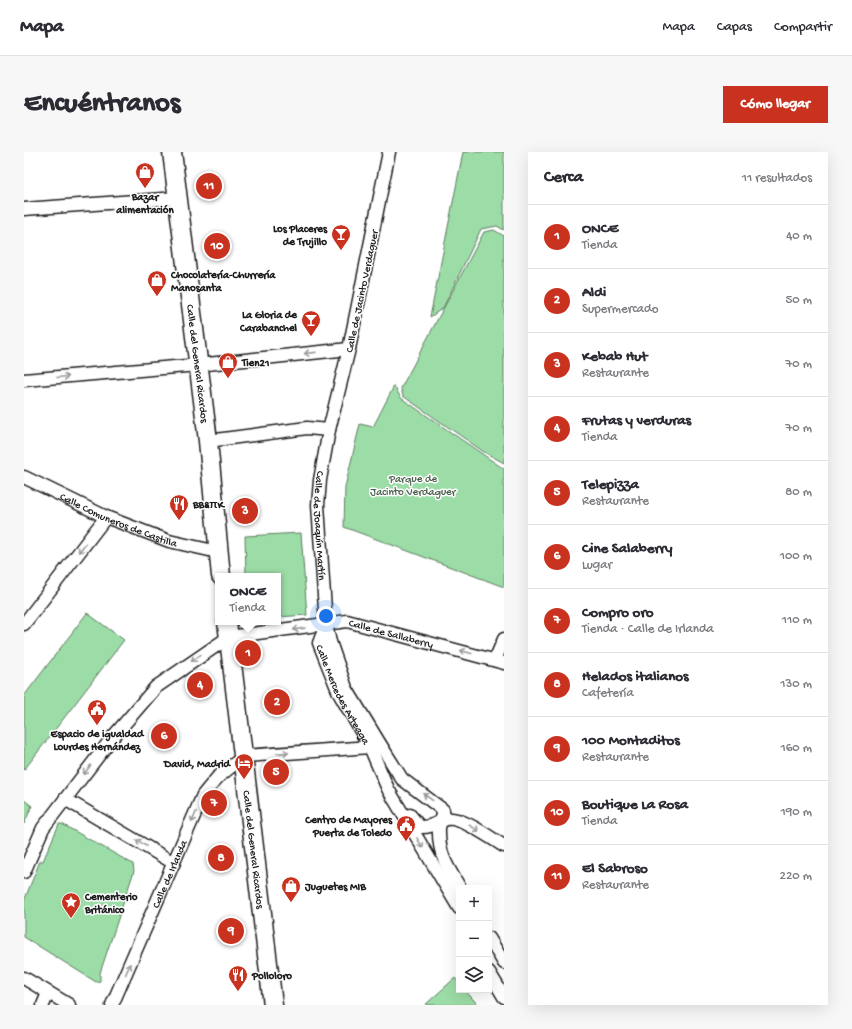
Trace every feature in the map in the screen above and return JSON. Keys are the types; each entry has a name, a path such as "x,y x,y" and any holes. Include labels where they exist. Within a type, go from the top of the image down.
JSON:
{"main road":[{"name":"Calle del General Ricardos","path":"172,152 208,441 221,573"},
{"name":"Calle del General Ricardos","path":"228,629 273,1005"}],"street":[{"name":"Calle de Jacinto Verdaguer","path":"329,430 349,349 389,152"},
{"path":"24,210 177,198"},
{"path":"24,380 198,365 349,349"},
{"path":"208,441 307,428 329,430"},
{"name":"Calle de Joaquín Martín","path":"326,625 318,505 329,430"},
{"name":"Calle Comuneros de Castilla","path":"24,477 106,518 169,541 218,552"},
{"path":"24,624 106,518"},
{"name":"Calle de Sallaberry","path":"228,629 326,625 347,621 499,661"},
{"name":"Calle Mercedes Arteaga","path":"326,625 319,643 339,693 370,747 388,789 456,903"},
{"name":"Calle Mercedes Arteaga","path":"326,625 330,642 346,688 402,779 441,807 444,813 441,821"},
{"path":"24,872 43,828 112,738 156,687 228,629"},
{"path":"499,661 504,639"},
{"path":"244,756 370,747"},
{"name":"Calle de Irlanda","path":"112,1005 203,795 217,778 244,756"},
{"name":"Calle Mercedes Arteaga","path":"388,789 399,796 420,827 428,828 448,819 459,820 504,846"},
{"path":"65,799 174,863"},
{"path":"441,821 439,828 441,854 458,885"},
{"path":"492,943 504,963"},
{"path":"492,977 504,997"},
{"path":"24,978 69,1005"},
{"path":"43,1005 48,993"}],"green space":[{"path":"463,152 504,152 504,230 497,226 481,229 443,308 430,317"},
{"path":"494,230 504,236 504,463 484,452 403,396 401,388 484,232"},
{"name":"Parque de Jacinto Verdaguer","path":"394,386 401,398 504,469 504,587 344,527 345,487 360,424 373,427"},
{"path":"301,533 307,615 281,617 281,573 246,573 245,536"},
{"path":"87,613 124,640 24,770 24,696"},
{"path":"24,800 32,806 24,824"},
{"name":"Cementerio Británico","path":"59,824 62,824 133,864 134,871 100,973 100,981 96,982 24,937 24,901 40,861 43,861"},
{"path":"455,978 456,993 468,993 478,1005 425,1005"}],"place":[{"name":"El Sabroso","path":"209,186"},
{"name":"Bazar alimentación","path":"145,189"},
{"name":"Boutique La Rosa","path":"217,246"},
{"name":"Los Placeres de Trujillo","path":"341,251"},
{"name":"Chocolatería-Churrería Manosanta","path":"157,297"},
{"name":"La Gloria de Carabanchel","path":"311,337"},
{"name":"Tien21","path":"228,379"},
{"name":"Kebab Hut","path":"245,511"},
{"name":"BB&πK","path":"179,521"},
{"name":"ONCE","path":"248,653"},
{"name":"Frutas y verduras","path":"200,685"},
{"name":"Aldi","path":"277,702"},
{"name":"Espacio de igualdad Lourdes Hernández","path":"97,726"},
{"name":"Cine Salaberry","path":"164,736"},
{"name":"Telepizza","path":"276,772"},
{"name":"David, Madrid","path":"244,780"},
{"name":"Compro oro","path":"214,803"},
{"name":"Centro de Mayores Puerta de Toledo","path":"406,842"},
{"name":"Helados italianos","path":"221,858"},
{"name":"Juguetes MIB","path":"291,903"},
{"name":"Cementerio Británico","path":"71,919"},
{"name":"100 Montaditos","path":"231,931"},
{"name":"Polloloro","path":"238,992"}]}
